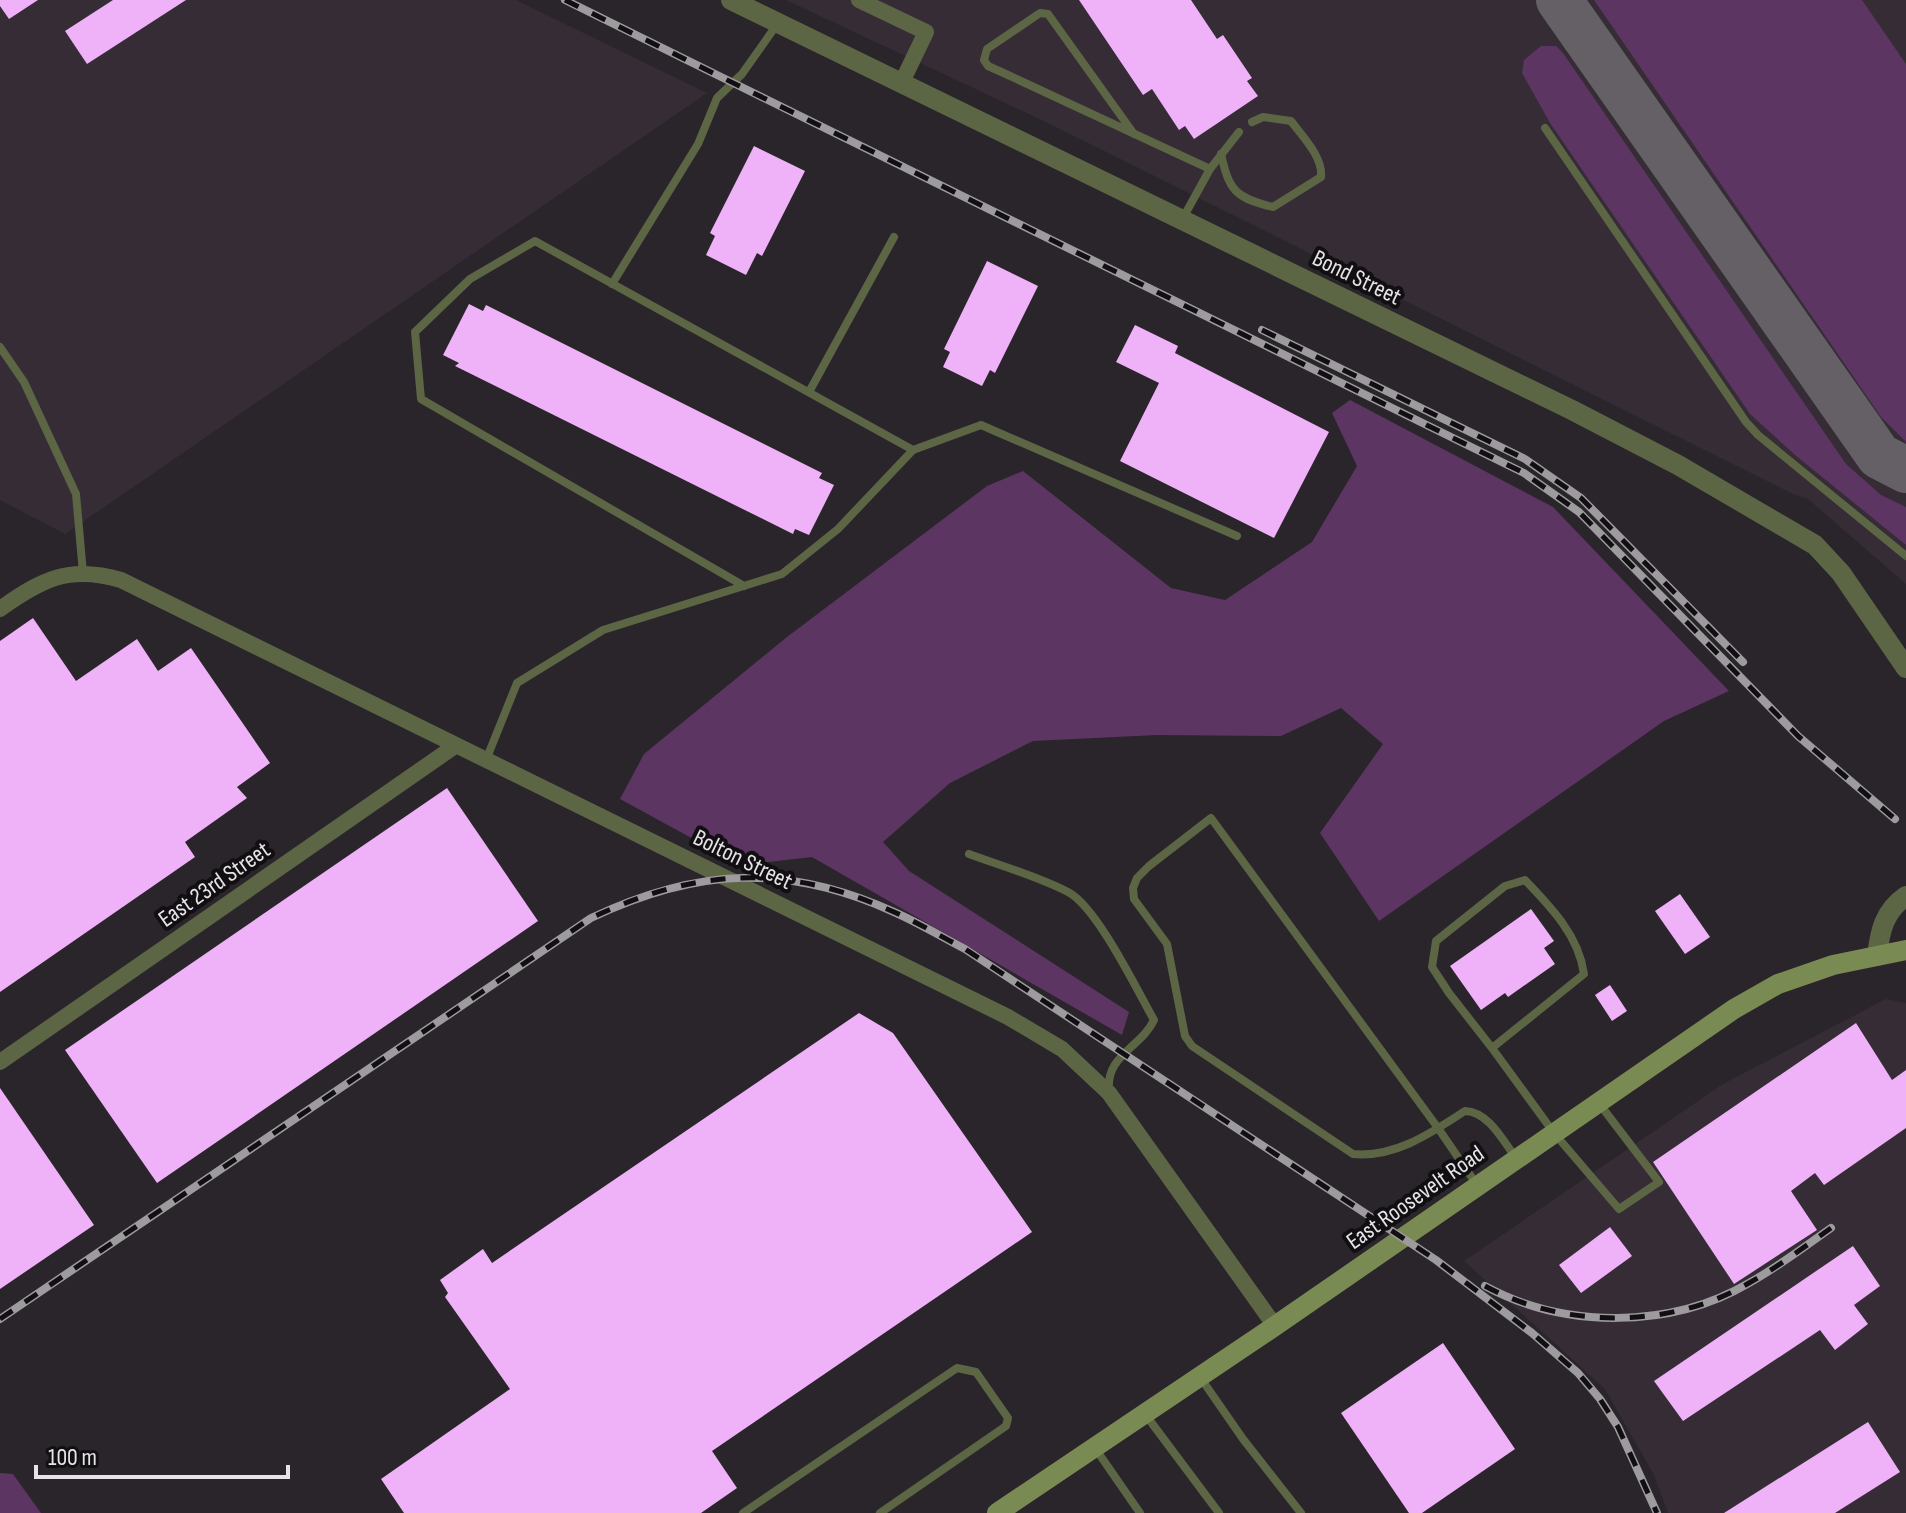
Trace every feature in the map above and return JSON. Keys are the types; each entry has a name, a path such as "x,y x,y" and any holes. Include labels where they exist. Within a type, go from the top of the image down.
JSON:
{"main road":[{"name":"East Roosevelt Road","path":"997,1513 1275,1326 1734,1009 1778,984 1833,965 1906,950"}],"street":[{"name":"Bond Street","path":"731,0 1572,410 1678,465 1815,545 1841,573 1906,668"},
{"path":"859,0 885,7 926,32 902,82"},
{"path":"0,609 46,580 83,573"},
{"name":"Bolton Street","path":"83,573 121,580 1008,1017 1062,1049 1109,1093 1275,1326"},
{"name":"East 23rd Street","path":"0,1062 455,746"},
{"path":"1877,956 1886,918 1895,904 1906,896"}],"lane":[{"path":"1134,134 1048,14 1040,13 987,49 984,60 988,66 1134,134 1210,169"},
{"path":"612,284 698,144 717,98 742,74 779,23"},
{"path":"1221,154 1233,190 1273,207 1321,177 1322,168 1318,160 1291,121 1263,117 1252,122"},
{"path":"1545,128 1746,422 1906,556"},
{"path":"1182,219 1210,169 1239,132"},
{"path":"809,392 894,237"},
{"path":"744,586 421,399 415,332 470,279 535,241 913,450"},
{"path":"0,347 24,382 76,494 83,573"},
{"path":"486,761 517,683 603,630 782,574 838,529 913,450 981,425 1237,536"},
{"path":"1477,1186 1438,1128 1211,818 1137,878 1133,888 1134,899 1167,944 1185,1036 1192,1046 1353,1154 1372,1156 1388,1153 1438,1128 1465,1111 1479,1114 1487,1120 1517,1159"},
{"path":"969,854 1070,893 1086,908 1126,970 1154,1020 1149,1032 1113,1064 1108,1082 1109,1093"},
{"path":"1492,1048 1584,974 1582,958 1558,914 1525,880 1505,886 1436,941 1432,967 1554,1133 1619,1209 1659,1182 1598,1102"},
{"path":"743,1513 957,1368 976,1372 1008,1418 1006,1426 880,1513"},
{"path":"1199,1377 1301,1513"},
{"path":"1145,1413 1219,1513"},
{"path":"1095,1447 1140,1513"}],"shaded area":[{"path":"0,0 516,0 707,93 65,534 0,500"},
{"path":"786,0 1906,0 1906,584 1808,499 1050,124"},
{"path":"1594,0 1862,0 1906,64 1906,442 1881,417"},
{"path":"1541,46 1556,46 1563,53 1846,464 1881,495 1906,507 1906,545 1795,455 1750,414 1550,123 1522,73 1524,60"},
{"path":"1350,400 1553,507 1729,691 1664,721 1379,921 1320,833 1383,744 1341,708 1281,736 1157,735 1033,741 950,783 883,842 909,871 1129,1012 1122,1035 812,857 741,865 620,799 644,754 787,637 987,486 1023,471 1171,588 1225,600 1312,542 1357,466 1332,413"},
{"path":"1886,999 1906,1003 1906,1513 1668,1513 1654,1475 1605,1389 1464,1261 1723,1084"},
{"path":"0,1473 13,1474 41,1513 0,1513"}],"building":[{"path":"0,0 38,0 9,19 0,6"},
{"path":"113,0 186,0 87,64 65,31"},
{"path":"1079,0 1191,0 1217,39 1223,35 1252,78 1247,81 1258,96 1194,139 1185,126 1179,130 1152,89 1143,95"},
{"path":"754,146 805,171 762,256 757,253 746,275 706,255 715,236 710,233"},
{"path":"987,261 1038,286 995,373 990,370 982,386 943,367 950,352 944,349"},
{"path":"469,304 483,311 486,305 822,473 819,478 834,485 809,535 795,529 793,534 455,366 459,363 443,355"},
{"path":"1135,325 1178,346 1175,353 1329,432 1274,538 1120,461 1159,383 1116,362"},
{"path":"33,618 76,681 137,639 158,671 191,648 270,763 237,787 247,798 185,842 195,857 0,992 0,641"},
{"path":"447,788 538,921 157,1183 65,1050"},
{"path":"1680,894 1710,937 1685,954 1655,911"},
{"path":"1531,909 1554,941 1544,948 1555,964 1508,997 1505,993 1481,1010 1450,966"},
{"path":"1610,985 1627,1011 1612,1021 1595,995"},
{"path":"859,1013 893,1033 1032,1232 712,1451 737,1488 701,1513 404,1513 381,1479 510,1389 445,1297 448,1293 440,1280 483,1249 492,1263"},
{"path":"1856,1023 1892,1080 1906,1070 1906,1128 1824,1185 1815,1173 1791,1191 1817,1230 1734,1284 1653,1162"},
{"path":"0,1088 94,1225 0,1289"},
{"path":"1610,1227 1632,1256 1581,1293 1559,1265"},
{"path":"1853,1246 1880,1286 1854,1305 1868,1324 1835,1350 1820,1330 1683,1421 1654,1381"},
{"path":"1443,1343 1515,1449 1422,1513 1409,1513 1341,1413"},
{"path":"1868,1422 1900,1472 1835,1513 1724,1513"}],"taxiway":[{"path":"1559,0 1879,456 1906,470"}],"railway":[{"path":"565,0 1524,473 1579,512 1798,736 1895,819"},
{"path":"1262,330 1525,459 1581,498 1743,662"},
{"path":"0,1319 591,918 630,901 705,881 779,879 854,896 903,916 965,949 1436,1260 1532,1333 1578,1373 1618,1427 1657,1513"},
{"path":"1485,1286 1549,1310 1617,1318 1652,1316 1719,1298 1770,1270 1831,1228"}]}
